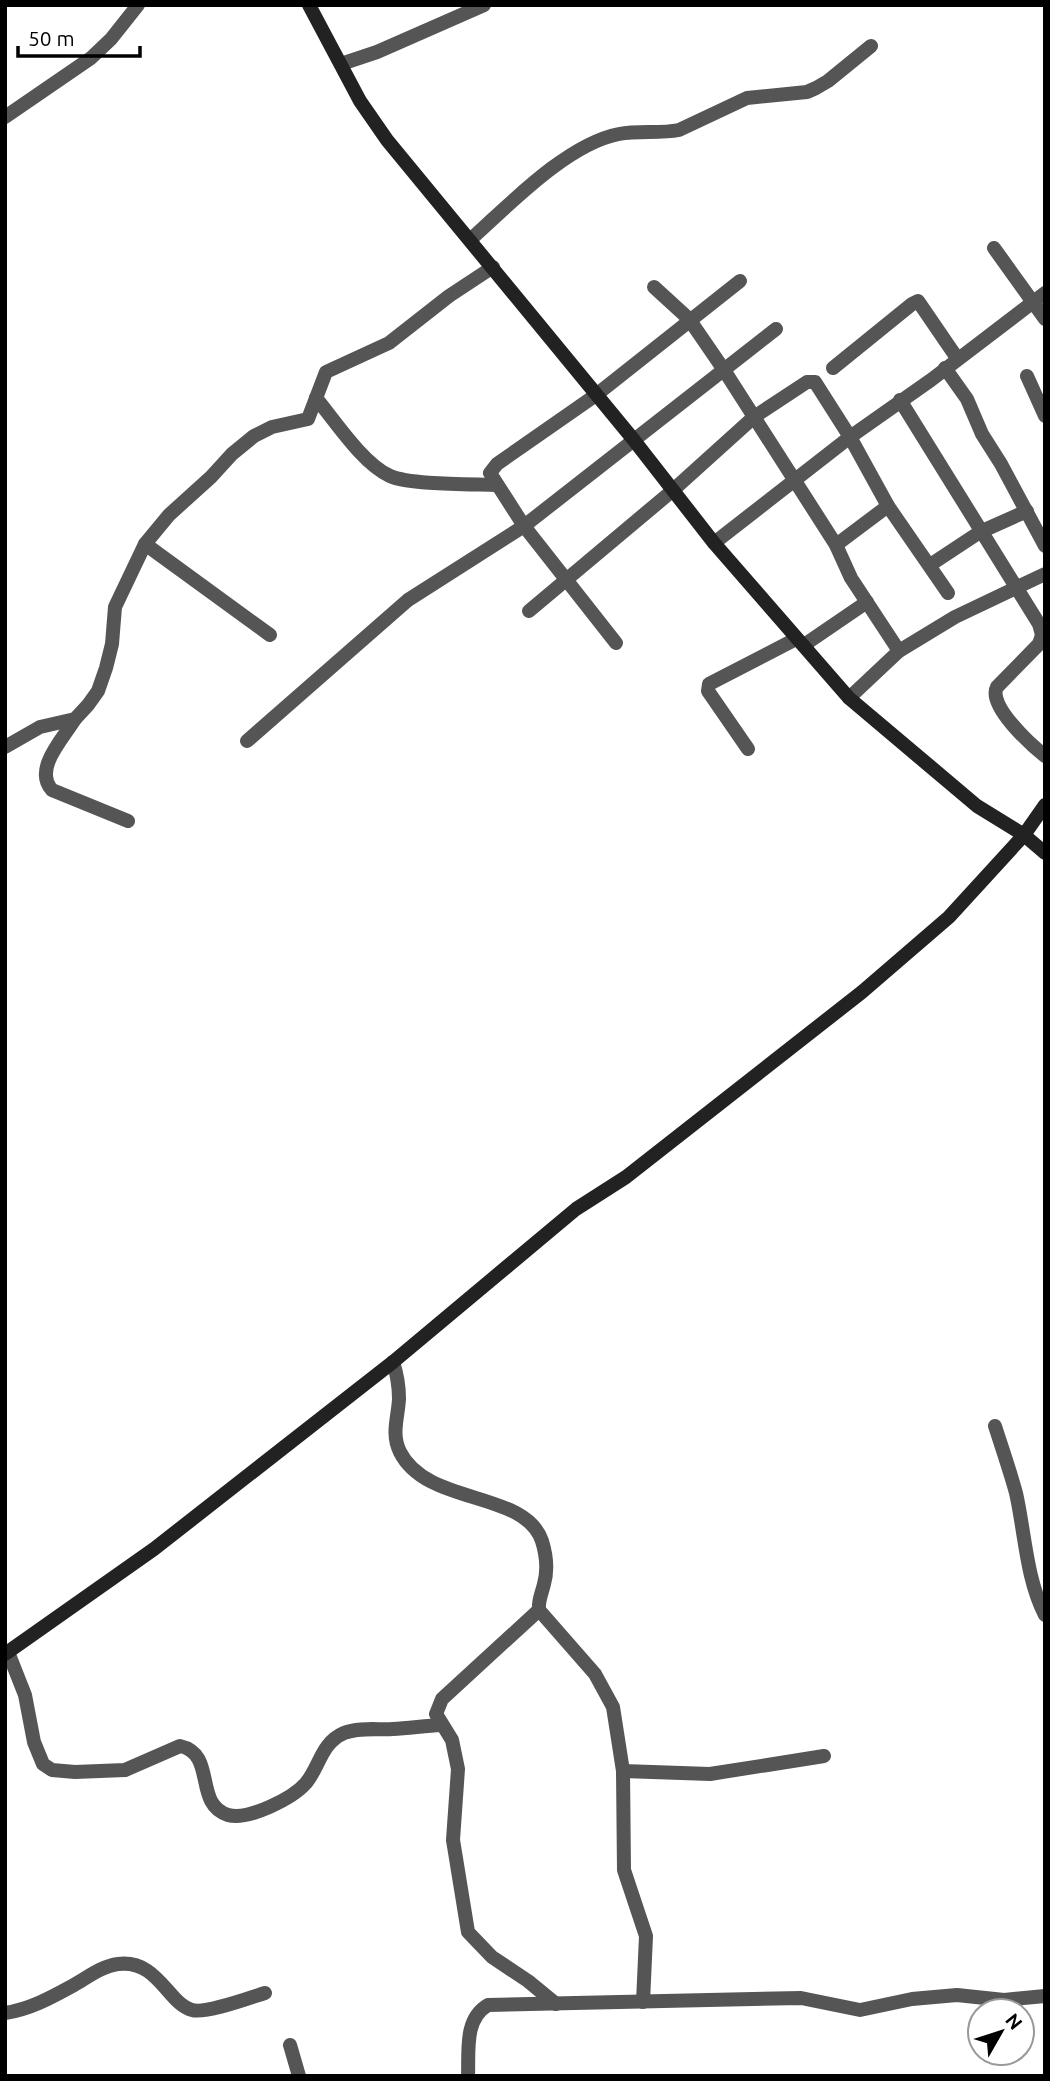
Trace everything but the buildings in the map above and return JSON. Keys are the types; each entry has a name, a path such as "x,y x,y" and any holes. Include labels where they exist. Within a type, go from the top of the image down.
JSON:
{"street":[{"path":"5,117 91,58 138,5"},
{"path":"309,5 360,101 387,140 633,439 714,543 849,698 976,806 1024,835 1045,853"},
{"path":"341,64 377,52 484,5"},
{"path":"470,240 543,176 591,142 621,133 679,130 747,98 807,92 828,81 871,46"},
{"path":"994,248 1045,319"},
{"path":"128,821 52,790 45,783 44,773 48,761 75,719 98,691 112,644 115,607 145,544 169,515 238,448 272,427 308,419 326,372 389,343 449,296 493,267"},
{"path":"616,643 524,526 490,473 491,469 596,395 740,281"},
{"path":"654,287 689,319 724,370 836,545 851,578 898,651"},
{"path":"714,543 850,437 1045,293"},
{"path":"833,368 918,301 957,358"},
{"path":"247,741 408,600 524,526 776,329"},
{"path":"945,368 967,399 982,434 1045,546"},
{"path":"1027,376 1045,416"},
{"path":"529,611 672,491 754,417 807,382 815,382 850,437 888,506 948,593"},
{"path":"316,398 365,456 391,477 497,485"},
{"path":"900,400 1039,624 1042,635 1038,644 997,687 994,695 1028,743 1045,756"},
{"path":"836,545 888,506"},
{"path":"930,565 980,532 1027,511"},
{"path":"145,544 270,635"},
{"path":"849,698 898,651 955,617 1045,574"},
{"path":"748,749 708,691 709,684 800,642 867,602"},
{"path":"5,747 40,727 75,719"},
{"path":"441,1725 346,1732 330,1742 304,1785 283,1800 249,1815 231,1816 218,1811 212,1804 206,1790 203,1766 197,1755 180,1746 125,1770 75,1772 52,1770 43,1764 34,1742 25,1695 7,1653 154,1549 393,1362 576,1209 646,1162 862,992 932,934 1024,835 1045,805"},
{"path":"393,1362 399,1399 394,1432 401,1453 417,1474 439,1485 509,1509 529,1522 541,1539 547,1567 538,1610 595,1674 613,1707 623,1772 624,1870 646,1936 643,2002"},
{"path":"995,1426 1016,1493 1026,1552 1045,1615"},
{"path":"538,1610 442,1699 436,1714 452,1740 458,1769 453,1840 468,1932 492,1957 556,2004"},
{"path":"623,1772 710,1774 824,1756"},
{"path":"5,2013 20,2011 45,2001 101,1969 118,1964 135,1965 158,1978 183,2006 193,2011 218,2007 264,1993"},
{"path":"468,2076 470,2029 480,2010 488,2005 801,1998 860,2010 875,2009 912,1999 957,1995 1004,2000 1045,1996"},
{"path":"290,2045 299,2076"}]}
